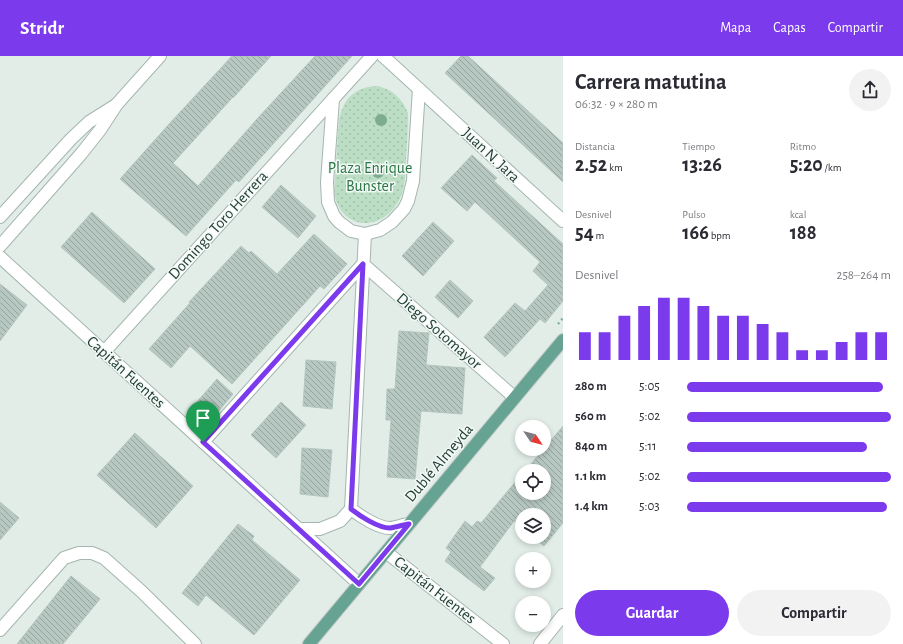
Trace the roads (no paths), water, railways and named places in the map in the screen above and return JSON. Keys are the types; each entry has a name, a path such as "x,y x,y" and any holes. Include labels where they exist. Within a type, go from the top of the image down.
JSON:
{"main road":[{"name":"Dublé Almeyda","path":"309,644 563,340"}],"street":[{"path":"0,246 81,154 100,130 117,104 160,56"},
{"name":"Domingo Toro Herrera","path":"104,352 372,56"},
{"name":"Juan N. Jara","path":"383,56 563,221"},
{"path":"333,99 327,182 328,202 334,216 342,225 356,233 365,234 380,230 392,222 404,209 408,201 413,181 419,89"},
{"path":"0,216 89,122 117,104"},
{"path":"298,529 320,529 340,521 351,509 365,234"},
{"name":"Capitán Fuentes","path":"0,257 359,584"},
{"path":"203,442 363,264"},
{"name":"Diego Sotomayor","path":"363,264 514,398"},
{"path":"351,509 361,517 383,527 390,528 409,524"},
{"name":"Capitán Fuentes","path":"386,552 503,644"},
{"path":"0,630 64,558 79,553 92,553 104,558 141,591 195,644"},
{"path":"540,644 563,615"}],"park label":[{"name":"Plaza Enrique Bunster","path":"370,177"}]}
